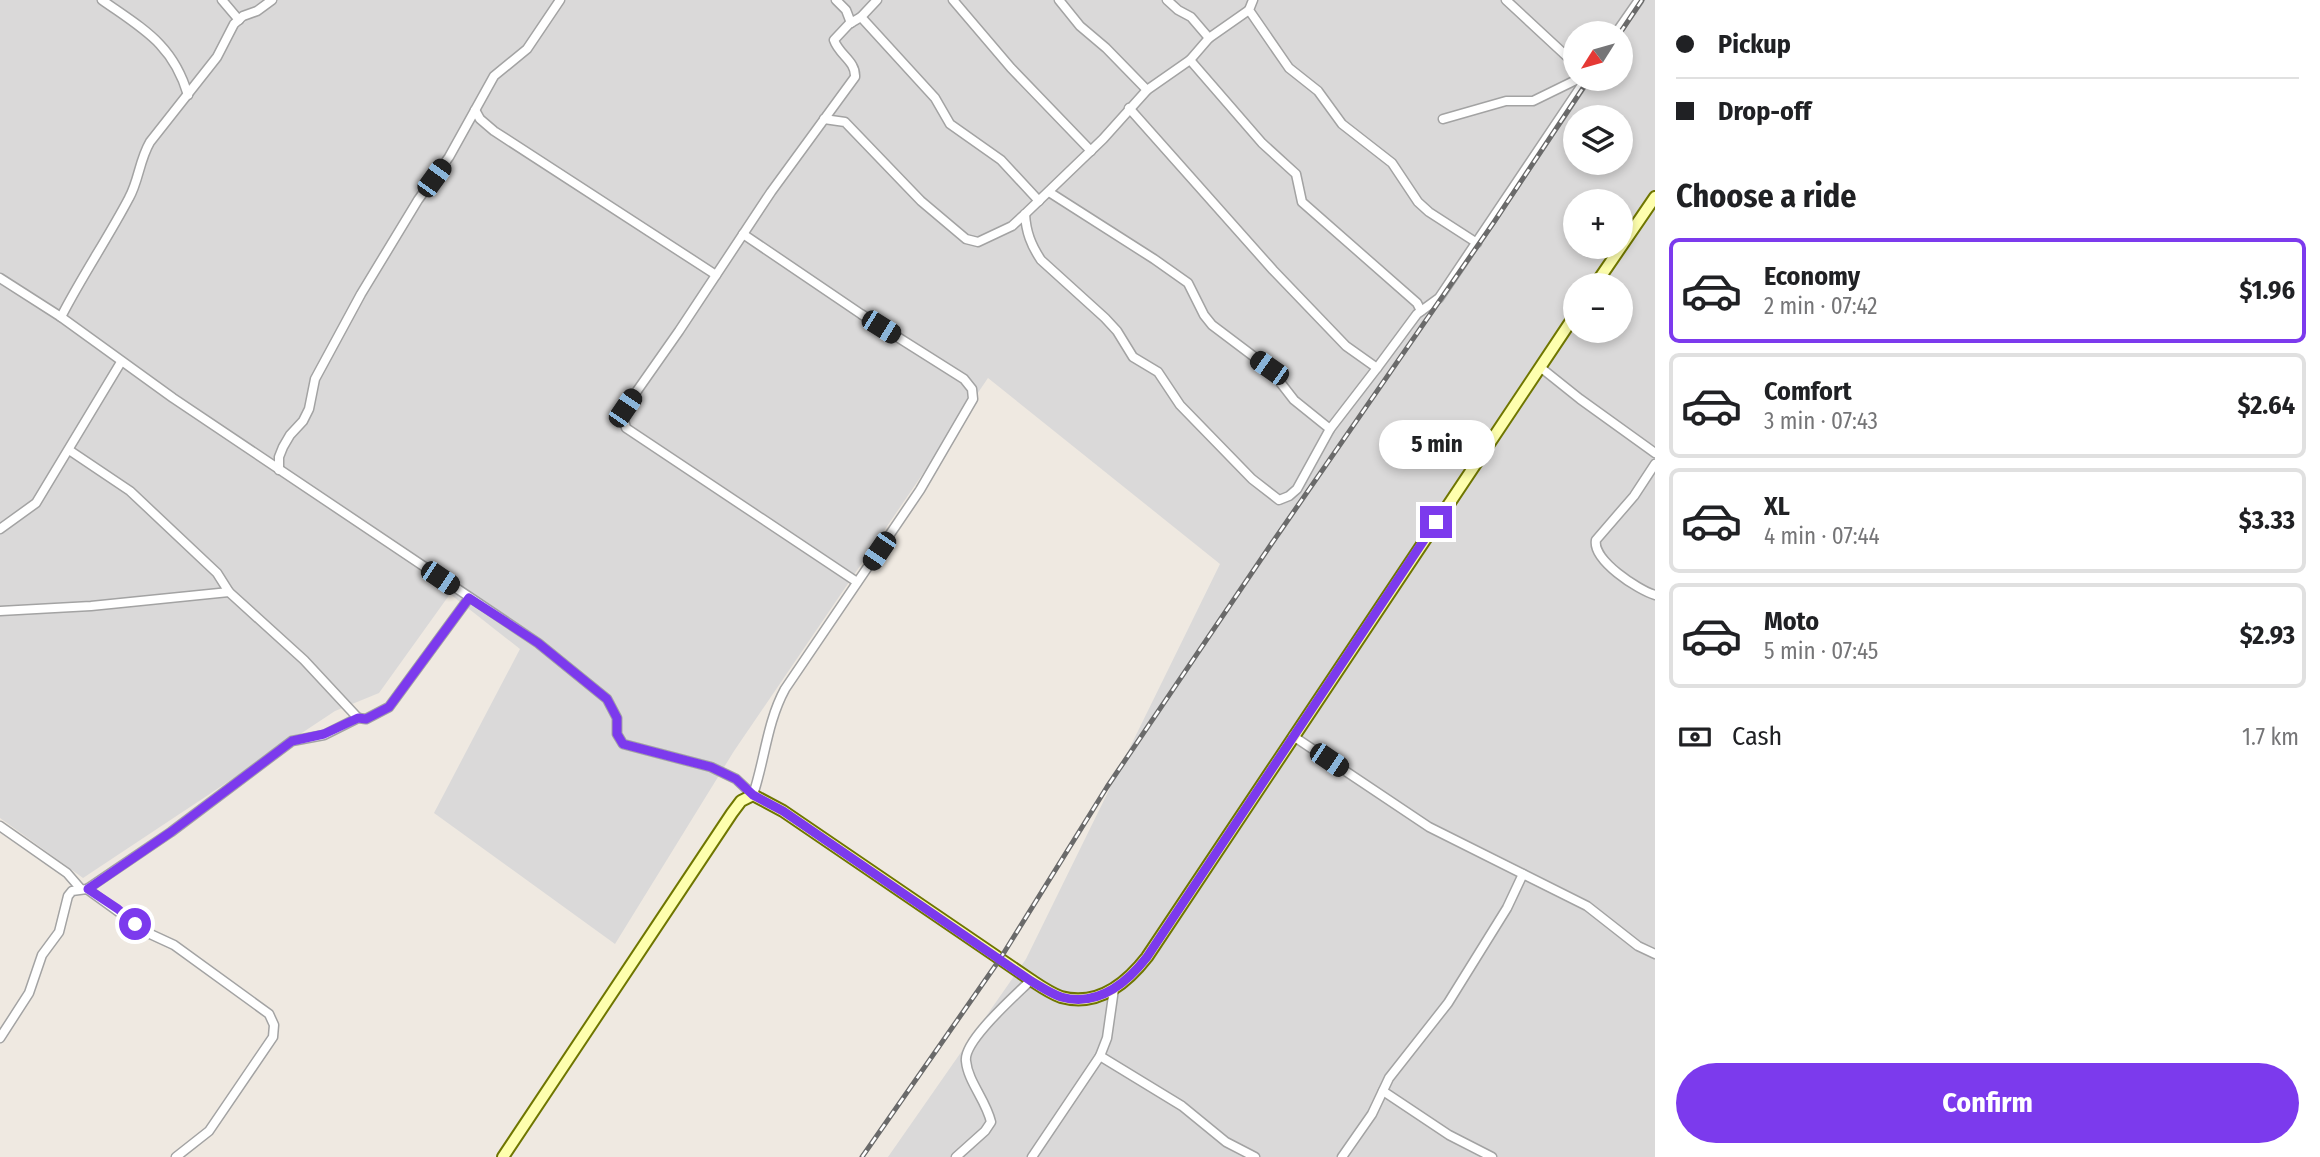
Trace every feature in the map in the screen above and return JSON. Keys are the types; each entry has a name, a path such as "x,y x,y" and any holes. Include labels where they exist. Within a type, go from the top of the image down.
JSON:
{"street":[{"path":"103,0 163,46 179,69 188,95"},
{"path":"222,0 239,20"},
{"path":"61,317 79,281 130,197 141,157 161,127 217,57 227,35 239,20 272,0"},
{"path":"279,470 279,457 283,447 303,421 309,409 315,379 361,295 418,200 449,157 494,76 527,49 560,0"},
{"path":"836,0 846,10 851,23"},
{"path":"858,582 626,428 624,423 625,408 743,234 855,77 854,66 840,52 834,40 877,0"},
{"path":"953,0 1011,68 1091,151"},
{"path":"1059,0 1080,26 1147,90"},
{"path":"1167,0 1191,17 1209,38"},
{"path":"824,119 845,122 921,201 972,242 978,242 1012,226 1026,214 1091,151 1147,90 1190,60 1209,38 1249,10 1253,0"},
{"path":"1506,0 1563,53"},
{"path":"1624,21 1639,0"},
{"path":"1249,10 1289,68 1318,91 1342,124 1392,163 1418,202 1477,243"},
{"path":"861,17 935,98 950,124 1001,160 1039,201"},
{"path":"1190,60 1262,143 1296,174 1302,202 1417,303 1421,311"},
{"path":"1443,119 1506,102 1533,101 1563,86"},
{"path":"1026,214 1026,229 1041,260 1105,318 1117,331 1133,357 1157,372 1194,420 1252,479 1279,500 1284,499 1297,489 1330,429 1377,368 1421,311 1436,302 1578,91"},
{"path":"1129,108 1273,270 1346,346 1377,368"},
{"path":"475,110 480,119 494,131 716,275"},
{"path":"1049,192 1154,258 1188,283 1212,325 1269,368 1294,400 1330,429"},
{"path":"1603,273 1655,197"},
{"path":"503,1157 732,813 741,801 753,795 762,769 767,734 777,705 920,490 973,399 972,389 964,379 861,314 743,234"},
{"path":"1,280 61,317 121,362 279,470 538,643 607,699 617,718 617,734 623,744 711,767 736,779 753,795 783,811 1031,981 1057,996 1075,1000 1094,998 1114,989 1135,974 1563,332"},
{"path":"0,529 36,503 121,362"},
{"path":"1540,366 1580,399 1655,453"},
{"path":"69,450 130,491 217,573 229,592 304,660 358,718"},
{"path":"1655,464 1634,496 1596,540 1595,546 1598,554 1637,588 1655,594"},
{"path":"0,611 90,606 229,592"},
{"path":"0,1038 29,992 42,955 59,932 68,896 171,832 292,741 324,734 358,718 366,719 389,707 469,598"},
{"path":"1293,736 1429,827 1587,906 1638,946 1655,954"},
{"path":"0,826 67,873 83,888 142,929 174,945 269,1014 274,1025 274,1037 209,1131 176,1157"},
{"path":"1342,1157 1362,1130 1389,1078 1448,1003 1507,908 1523,874"},
{"path":"956,1157 985,1131 991,1122 989,1112 968,1070 965,1059 967,1051 990,1021 1031,981"},
{"path":"1032,1157 1101,1056 1107,1038 1114,989"},
{"path":"1101,1056 1182,1106 1227,1143 1255,1157"},
{"path":"1383,1091 1449,1135 1492,1157"}],"shaded area":[{"path":"0,0 1655,0 1655,1157 888,1157 1026,959 1220,564 988,378 734,751 615,944 434,813 520,649 450,594 379,693 335,711 83,878 0,818"}],"railway":[{"path":"1628,21 1642,0"},
{"path":"862,1157 1000,959 1107,787 1581,91"}],"route":[{"path":"135,924 88,889 171,832 292,741 324,734 358,718 366,719 389,707 469,598 538,643 607,699 617,718 617,734 623,744 711,767 736,779 753,795 783,811 1031,981 1057,996 1075,1000 1094,998 1109,992 1135,974 1436,522"}]}
